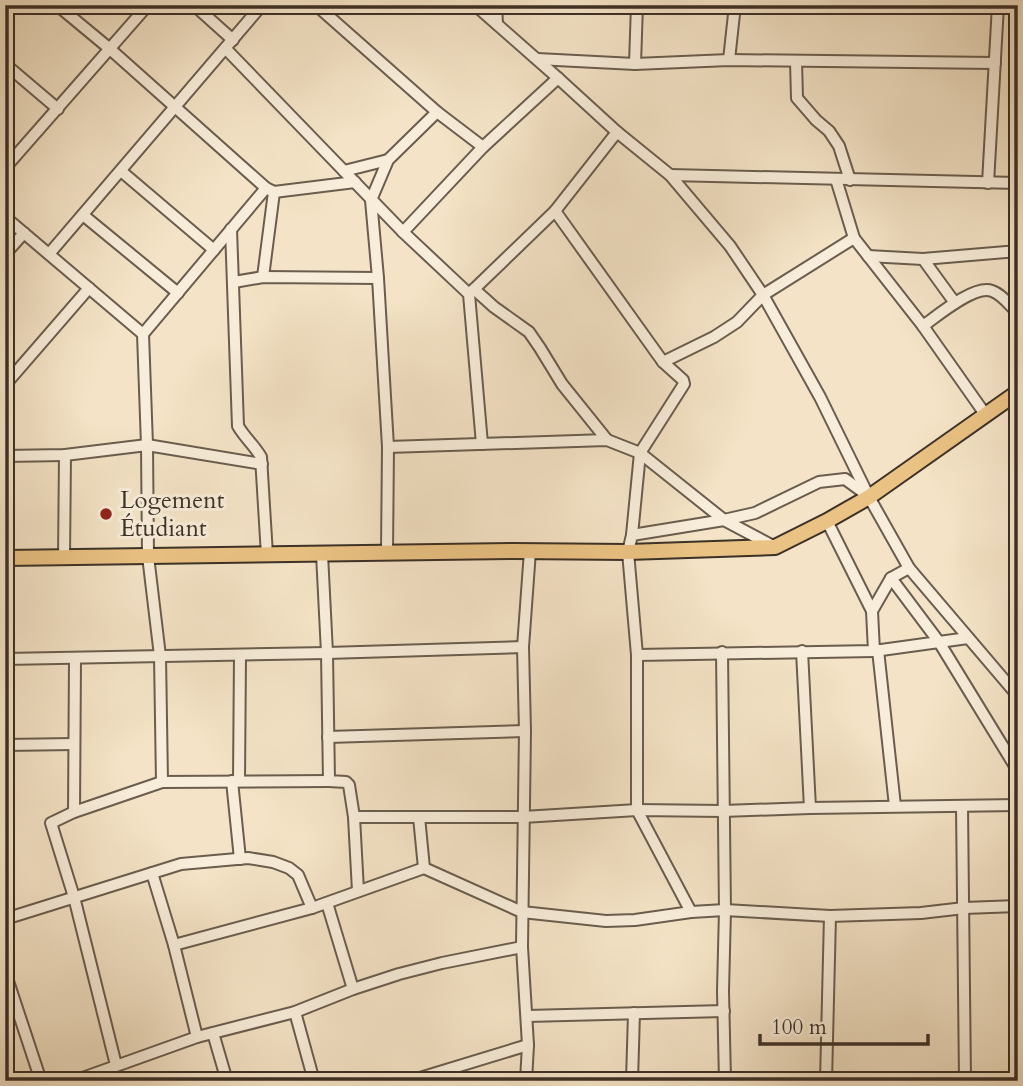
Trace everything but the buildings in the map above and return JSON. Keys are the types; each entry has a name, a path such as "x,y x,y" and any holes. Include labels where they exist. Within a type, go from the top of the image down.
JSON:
{"main road":[{"path":"5,558 387,552 628,552 775,547 869,497 985,414 1015,400"}],"street":[{"path":"57,5 270,190"},
{"path":"5,168 148,5"},
{"path":"194,5 403,232 471,291 529,332 562,384 607,440"},
{"path":"49,254 262,5"},
{"path":"316,5 437,112 483,147"},
{"path":"475,5 617,132 670,175 730,246 763,295 820,397 869,497 909,568 1018,696"},
{"path":"496,5 497,24"},
{"path":"635,64 637,5"},
{"path":"729,60 735,5"},
{"path":"988,183 998,5"},
{"path":"537,59 635,64 729,60 995,63"},
{"path":"796,61 797,98 839,145 850,180"},
{"path":"5,64 58,109"},
{"path":"403,232 483,147 558,78"},
{"path":"387,552 388,447 372,200 388,160 437,112"},
{"path":"471,291 555,211 617,132"},
{"path":"344,171 388,160"},
{"path":"121,171 214,250"},
{"path":"670,175 1018,183"},
{"path":"836,179 854,238 923,326 985,414"},
{"path":"162,782 160,656 148,556 143,334 231,229 270,190 355,181"},
{"path":"263,277 270,190"},
{"path":"555,211 663,362 684,384 640,453 628,552 637,655 637,810 691,912"},
{"path":"83,215 178,293"},
{"path":"5,217 143,334"},
{"path":"231,229 238,426 261,457 267,555"},
{"path":"5,254 24,233"},
{"path":"663,362 714,337 737,322 763,295 854,238"},
{"path":"868,257 923,258 1018,251"},
{"path":"923,258 955,303"},
{"path":"234,282 263,277 378,278"},
{"path":"5,385 89,288"},
{"path":"923,326 955,303 982,290 996,293 1018,313"},
{"path":"471,291 482,444"},
{"path":"388,447 607,440 640,453 724,520 775,547"},
{"path":"5,456 65,454 147,445 262,464"},
{"path":"64,558 65,454"},
{"path":"632,535 755,513 819,482 845,479 869,497"},
{"path":"827,521 872,611 895,807"},
{"path":"526,1081 528,1045 522,947 525,731 523,647 530,551"},
{"path":"322,554 329,781"},
{"path":"872,611 891,578 909,568"},
{"path":"891,578 939,642 1018,771"},
{"path":"637,655 876,651 968,638"},
{"path":"5,659 523,647"},
{"path":"802,651 810,808"},
{"path":"722,652 724,1081"},
{"path":"240,655 235,781 240,859"},
{"path":"74,812 75,658"},
{"path":"328,737 525,731"},
{"path":"5,745 74,744"},
{"path":"116,1065 74,897 51,825 53,822 74,812 162,782 348,783 354,817 358,891"},
{"path":"354,817 523,817 637,810 723,811 1018,805"},
{"path":"962,806 965,1081"},
{"path":"419,817 424,868"},
{"path":"5,919 181,864 248,858 274,862 298,875 312,908"},
{"path":"174,945 312,908 424,868 522,912 606,921 725,910 830,916 1018,906"},
{"path":"152,873 174,945 197,1037"},
{"path":"327,903 353,989"},
{"path":"826,1081 830,916"},
{"path":"74,1081 197,1037 295,1012 399,974 522,947"},
{"path":"5,972 41,1081"},
{"path":"527,1016 724,1011"},
{"path":"295,1012 314,1081"},
{"path":"632,1081 634,1013"},
{"path":"213,1033 227,1081"},
{"path":"410,1081 528,1045"}],"place":[{"name":"Logement Étudiant","path":"106,514"}]}
